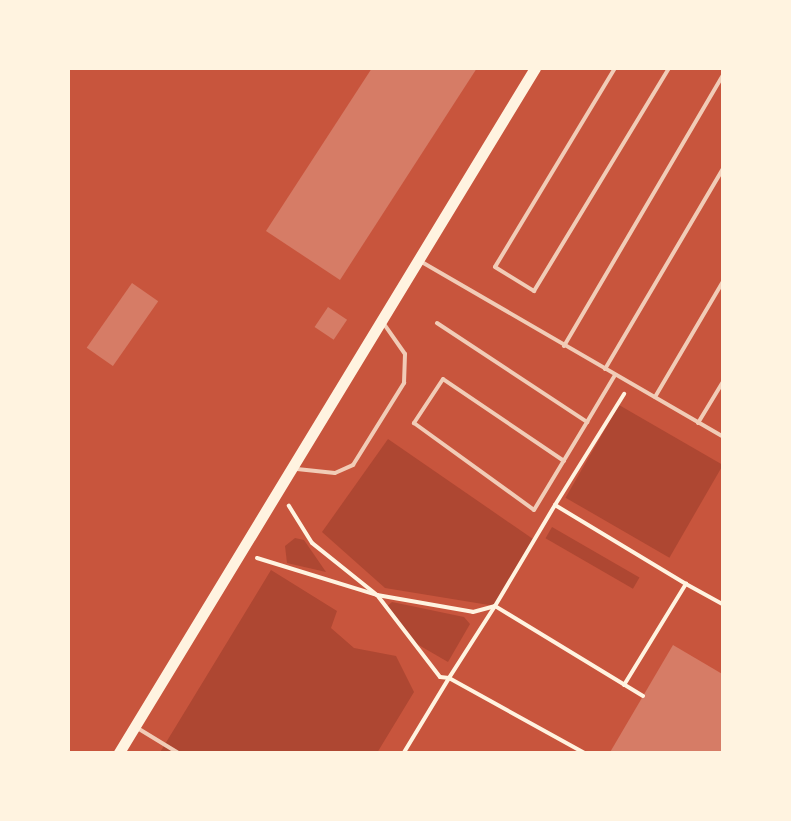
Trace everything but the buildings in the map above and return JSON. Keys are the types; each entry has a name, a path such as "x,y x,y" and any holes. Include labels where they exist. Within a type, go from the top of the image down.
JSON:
{"main road":[{"path":"118,754 535,68"}],"lane":[{"path":"615,68 496,267 534,291 669,68"},
{"path":"564,346 724,73"},
{"path":"605,369 724,167"},
{"path":"420,262 724,436"},
{"path":"654,398 724,280"},
{"path":"292,467 326,474 354,465 408,365 383,322"},
{"path":"438,323 587,422"},
{"path":"564,461 442,379 414,423 534,510 564,461 615,375"},
{"path":"698,424 724,380"},
{"path":"134,726 180,754"}],"path":[{"path":"403,754 628,383"},
{"path":"556,505 724,605"},
{"path":"289,506 312,544 377,595 412,649 450,678 586,754"},
{"path":"257,558 377,595 472,612 495,606 643,696"},
{"path":"624,685 686,584"}],"shaded area":[{"path":"619,405 723,465 669,558 566,498"},
{"path":"388,439 533,539 495,606 385,588 322,532"},
{"path":"552,527 639,578 633,589 546,538"},
{"path":"295,538 304,540 326,572 287,563 285,546"},
{"path":"271,570 337,611 331,628 354,648 396,656 414,692 377,753 159,754"},
{"path":"392,602 464,617 470,624 448,662 410,640 386,607"}]}
